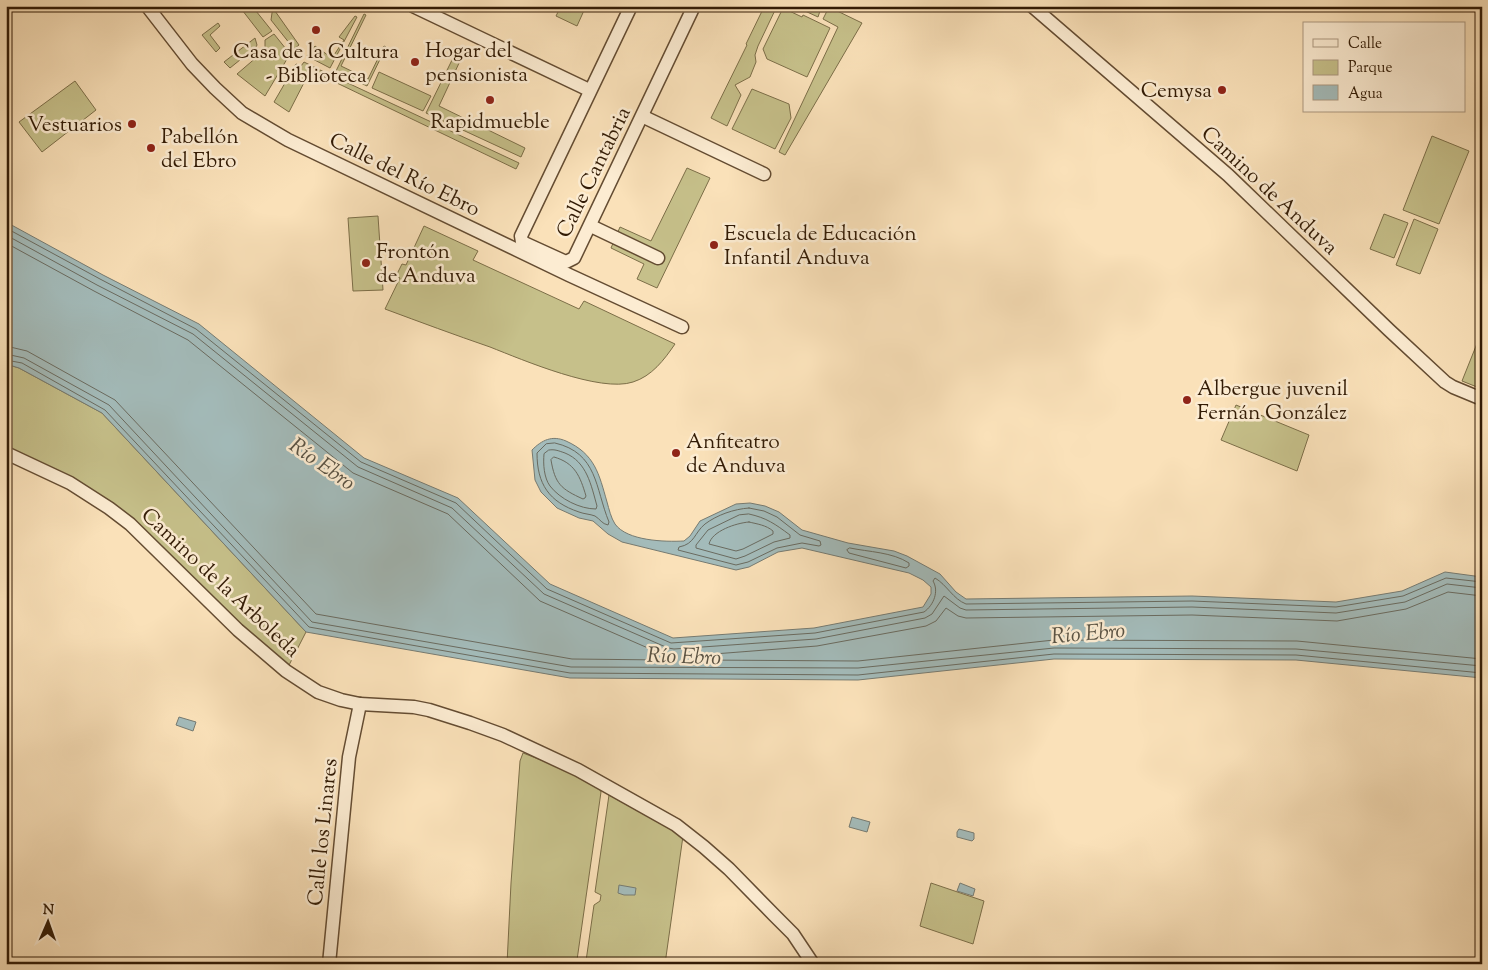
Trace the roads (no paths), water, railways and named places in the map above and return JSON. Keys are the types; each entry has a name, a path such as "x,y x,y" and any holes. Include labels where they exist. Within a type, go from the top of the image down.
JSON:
{"street":[{"name":"Calle del Río Ebro","path":"147,6 192,64 242,113 288,140 682,327"},
{"path":"413,6 587,89"},
{"name":"Calle Cantabria","path":"511,247 626,6"},
{"name":"Calle Cantabria","path":"631,6 521,236 522,242 566,262 574,258 694,6"},
{"name":"Calle Cantabria","path":"569,275 699,6"},
{"name":"Camino de Anduva","path":"1032,6 1228,175 1444,382 1482,400"},
{"path":"646,118 764,174"},
{"path":"593,227 658,258"},
{"name":"Camino de la Arboleda","path":"6,453 70,483 110,508 130,524 238,630 301,682 323,694 360,704 414,707 429,710 503,735 578,770 654,811 690,835 729,869 793,934 814,964"},
{"name":"Calle los Linares","path":"329,964 348,766 360,704"}],"water":[{"name":"Río Ebro","path":"6,222 103,275 199,324 364,458 458,498 550,584 673,638 814,628 923,607 931,594 931,587 923,580 909,573 802,548 778,552 749,567 736,570 622,542 608,534 593,521 579,518 557,508 541,492 535,480 532,450 540,444 556,438 576,446 584,452 598,474 615,524 628,534 657,541 684,541 690,536 700,521 736,504 750,503 765,506 779,512 802,530 848,543 894,551 907,556 940,574 956,592 966,599 1192,596 1336,602 1402,591 1445,572 1482,577 1482,678 1296,660 1054,659 858,680 570,678 306,632 102,413 19,368 6,364"},
{"path":"179,717 196,722 193,731 176,725"},
{"path":"852,817 870,822 867,832 849,827"},
{"path":"959,829 974,833 974,839 972,841 957,837"},
{"path":"960,883 975,889 973,896 957,891"},
{"path":"619,885 636,888 635,895 618,893"}],"place":[{"name":"Casa de la Cultura - Biblioteca","path":"316,30"},
{"name":"Hogar del pensionista","path":"415,62"},
{"name":"Cemysa","path":"1222,90"},
{"name":"Rapidmueble","path":"490,100"},
{"name":"Vestuarios","path":"132,124"},
{"name":"Pabellón del Ebro","path":"151,148"},
{"name":"Escuela de Educación Infantil Anduva","path":"714,245"},
{"name":"Frontón de Anduva","path":"366,263"},
{"name":"Albergue juvenil Fernán González","path":"1187,400"},
{"name":"Anfiteatro de Anduva","path":"676,453"}]}
